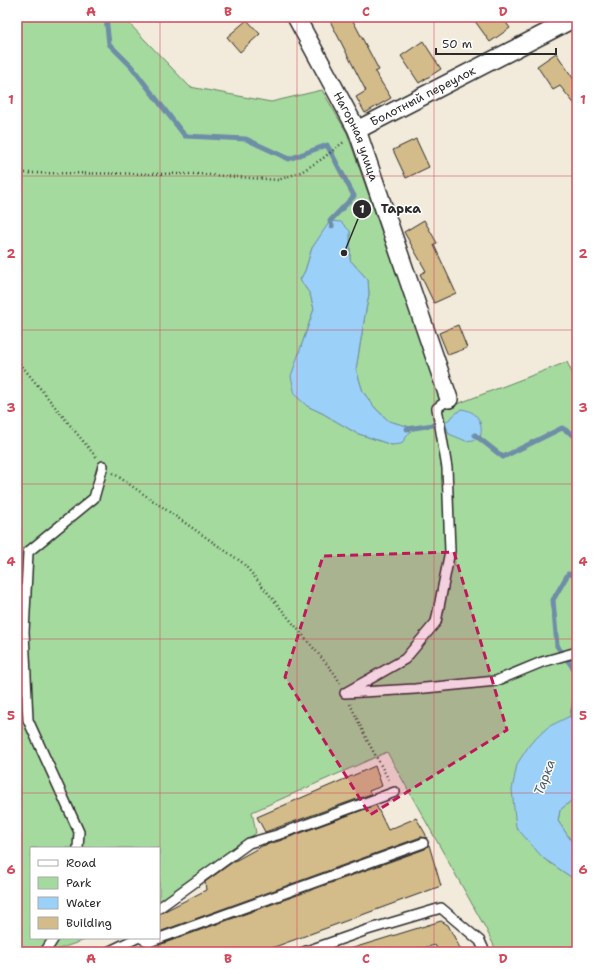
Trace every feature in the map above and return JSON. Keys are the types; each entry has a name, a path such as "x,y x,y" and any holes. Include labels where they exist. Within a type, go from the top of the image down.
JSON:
{"street":[{"name":"Нагорная улица","path":"296,17 357,130 443,403"},
{"name":"Болотный переулок","path":"357,130 573,21"}],"lane":[{"path":"345,694 405,659 436,622 450,551 447,468 441,435 443,403"},
{"path":"78,847 79,832 28,720 24,632 28,552 94,498 103,466"},
{"path":"345,694 416,690 496,681 542,662 576,652"},
{"path":"160,907 249,843 395,792"},
{"path":"160,938 424,843"},
{"path":"304,952 367,930 441,908 480,941 485,952"},
{"path":"45,952 53,939"},
{"path":"108,952 135,939"},
{"path":"143,939 149,942 157,939"}],"path":[{"path":"17,173 198,174 278,180 301,172 322,159 343,143"},
{"path":"17,360 103,466 243,563 335,674 367,740 395,792"}],"highlighted area":[{"path":"454,552 507,730 370,815 285,677 323,556"}],"green space":[{"path":"17,17 123,17 190,87 271,102 322,90 347,133 444,409 567,362 577,383 577,714 572,715 543,858 577,881 577,952 497,952 486,929 387,752 252,812 256,833 160,903 160,847 30,847 30,939 88,939 50,952 17,952","holes":["350,231 350,260 368,280 369,294 356,369 363,392 376,409 389,421 413,428 392,445 356,433 307,406 298,358 314,309 310,294 300,280 305,271 312,248 320,237"]},
{"path":"577,796 577,848 558,821 560,810"}],"water":[{"path":"330,221 341,222 350,231 350,260 368,280 369,294 356,369 363,392 376,409 389,421 413,428 401,444 392,445 356,433 307,406 295,395 291,376 314,309 310,294 300,280 305,271 312,248"},
{"path":"461,409 472,412 476,415 481,428 480,439 466,441 449,434 445,423"},
{"path":"577,714 577,796 560,810 558,821 577,848 577,881 543,858 516,827 512,790 517,764 530,744 548,727"}],"building":[{"path":"328,17 351,17 379,70 375,72 391,98 365,113 356,97 366,91"},
{"path":"472,17 502,17 510,28 490,42"},
{"path":"247,20 260,34 240,52 227,37"},
{"path":"423,41 441,69 419,83 401,56"},
{"path":"556,53 577,84 577,107 560,86 553,90 537,66"},
{"path":"416,139 429,167 406,178 393,150"},
{"path":"424,220 437,243 434,245 456,293 434,303 420,274 426,271 404,232"},
{"path":"458,325 467,348 448,355 439,333"},
{"path":"375,766 382,786 369,791 371,794 265,832 257,817"},
{"path":"376,805 388,830 416,818 427,838 421,837 160,932 160,913 206,890 205,882 233,862 262,846"},
{"path":"429,845 441,886 261,952 159,952 159,945 425,849"},
{"path":"441,921 448,925 462,952 439,952 435,945 410,952 350,952 350,949"}],"waterway":[{"name":"Тарка","path":"106,17 109,44 131,66 185,136 246,139 289,159 327,145 354,196 330,221 332,226"},
{"name":"Тарка","path":"407,429 440,424"},
{"name":"Тарка","path":"475,435 503,457 562,428 577,437"},
{"name":"Тарка","path":"577,575 568,574 553,600 557,646 577,673"},
{"name":"Тарка","path":"574,721 572,715 577,690"}],"place":[{"name":"Тарка","path":"344,253"}]}
